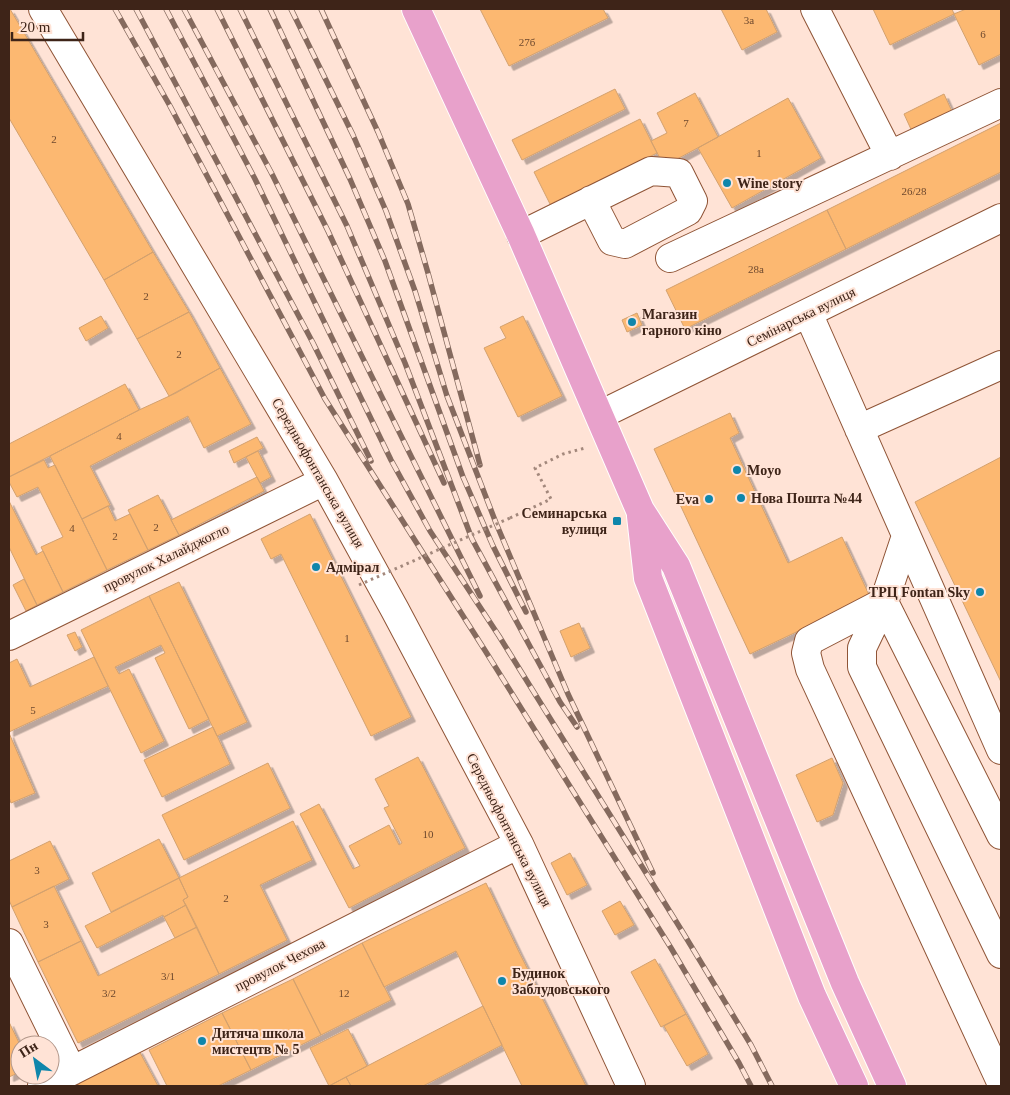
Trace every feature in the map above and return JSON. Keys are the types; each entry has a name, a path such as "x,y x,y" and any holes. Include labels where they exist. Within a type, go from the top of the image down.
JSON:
{"main road":[{"path":"416,9 521,235 640,510 676,566 845,983 892,1086"},
{"path":"640,510 648,578 812,996 854,1086"}],"street":[{"name":"Середньофонтанська вулиця","path":"43,9 324,481 395,610 519,844 631,1086"},
{"path":"816,9 890,156"},
{"path":"670,258 1001,103"},
{"path":"521,235 592,200"},
{"name":"Семінарська вулиця","path":"600,415 1001,218"},
{"path":"808,313 1001,750"},
{"path":"859,429 1001,365"},
{"name":"провулок Халайджогло","path":"9,636 324,481"},
{"path":"906,536 884,602 862,648 862,668 1001,954"},
{"path":"884,602 1001,835"},
{"path":"884,602 809,641 806,653 810,670 1001,1082"},
{"name":"провулок Чехова","path":"42,1086 519,844"},
{"path":"9,943 72,1071"}],"path":[{"path":"359,585 551,499 535,468 563,454"}],"building":[{"path":"9,9 153,252 104,280 9,118"},
{"path":"480,9 603,9 608,18 509,66"},
{"path":"721,9 766,9 777,32 742,50"},
{"path":"873,9 952,9 954,14 890,45"},
{"path":"966,9 1001,9 1001,54 979,65 954,14"},
{"path":"615,89 625,109 522,160 512,140"},
{"path":"695,93 718,137 664,166 651,141 667,133 657,113"},
{"path":"944,94 955,118 915,138 904,114"},
{"path":"788,98 821,158 732,208 698,148"},
{"path":"640,119 657,153 551,206 534,172"},
{"path":"1001,123 1001,172 846,249 827,210"},
{"path":"827,210 846,249 685,329 666,290"},
{"path":"153,252 189,312 137,339 104,280"},
{"path":"189,312 220,368 169,396 137,339"},
{"name":"Магазин гарного кіно","path":"637,313 642,325 627,332 622,320"},
{"path":"101,316 108,328 86,341 79,328"},
{"path":"523,316 562,396 518,417 484,348 506,338 500,327"},
{"path":"220,368 251,424 204,448 188,416 90,466 110,505 82,519 50,456 176,393"},
{"path":"125,384 139,410 9,477 9,444"},
{"path":"730,413 739,433 730,438 788,563 842,537 870,597 750,654 654,449"},
{"path":"257,437 263,448 234,463 229,451"},
{"path":"258,451 271,477 260,483 246,457"},
{"name":"ТРЦ Fontan Sky","path":"1001,457 1001,682 915,502"},
{"path":"44,460 48,468 55,465 107,570 63,592 41,547 63,537 38,487 17,497 9,482 9,477"},
{"path":"257,477 264,491 179,535 171,520"},
{"path":"158,495 179,535 148,550 128,510"},
{"path":"9,501 36,555 43,551 63,592 37,605 9,547"},
{"path":"108,506 115,521 130,514 148,550 107,570 82,519"},
{"path":"310,514 411,717 371,736 281,554 271,559 261,539"},
{"path":"24,579 37,605 26,611 13,585"},
{"path":"179,582 247,722 217,736 149,596"},
{"path":"149,596 209,719 189,729 155,658 165,653 161,645 115,667 119,674 129,669 164,741 141,753 81,630"},
{"path":"579,623 590,648 571,657 560,631"},
{"path":"75,632 82,647 75,651 67,635"},
{"path":"94,657 108,686 9,732 9,663 17,659 30,687"},
{"path":"213,727 230,764 162,797 144,760"},
{"path":"9,733 35,793 11,803 9,797"},
{"path":"418,757 465,848 349,908 300,814 319,804 353,869 360,866 349,846 389,825 399,845 402,843 384,808 389,806 375,779"},
{"path":"832,758 843,783 833,815 817,822 796,775"},
{"path":"268,763 290,808 184,860 162,815"},
{"path":"293,821 312,860 260,885 287,940 219,974 183,900 188,897 179,878"},
{"path":"159,839 179,878 111,912 92,873"},
{"path":"50,841 69,879 12,907 9,900 9,861"},
{"path":"570,853 587,885 567,895 551,863"},
{"path":"179,878 188,897 183,900 186,905 97,948 85,926"},
{"name":"Будинок Заблудовського","path":"486,883 586,1086 522,1086 456,951 384,987 362,943"},
{"path":"54,886 81,941 38,962 12,907"},
{"path":"620,901 634,925 615,935 602,911"},
{"path":"186,905 197,927 175,938 164,917"},
{"path":"197,927 219,974 78,1043 38,962 81,941 98,976"},
{"path":"362,943 391,1000 321,1035 293,979"},
{"path":"655,959 686,1014 661,1027 631,972"},
{"path":"293,979 321,1035 251,1070 222,1013"},
{"path":"483,1006 502,1045 423,1086 351,1086 346,1077"},
{"name":"Дитяча школа мистецтв № 5","path":"222,1013 251,1070 218,1086 167,1086 149,1050"},
{"path":"686,1014 708,1054 687,1066 664,1026"},
{"path":"9,1022 15,1035 10,1035 9,1077"},
{"path":"348,1029 367,1066 329,1086 310,1048"},
{"path":"138,1049 158,1086 69,1086"},
{"path":"346,1077 351,1086 329,1086"}],"railway":[{"path":"115,9 170,106 325,399 671,948 751,1086"},
{"path":"136,9 313,343 371,461"},
{"path":"166,9 255,179 391,460 430,531 499,636 682,931 751,1045 772,1086"},
{"path":"184,9 272,174 480,596"},
{"path":"217,9 328,231 444,483"},
{"path":"240,9 347,226 405,363 472,539 560,702 577,727"},
{"path":"270,9 350,179 385,261 463,477 493,546 526,612"},
{"path":"291,9 353,135 386,211 415,291 447,396 496,523 568,694 653,873"},
{"path":"321,9 378,132 408,204 480,465"}],"place":[{"name":"Wine story","path":"727,183"},
{"name":"Магазин гарного кіно","path":"632,322"},
{"name":"Moyo","path":"737,470"},
{"name":"Нова Пошта №44","path":"741,498"},
{"name":"Eva","path":"709,499"},
{"name":"Семинарська вулиця","path":"617,521"},
{"name":"Адмірал","path":"316,567"},
{"name":"ТРЦ Fontan Sky","path":"980,592"},
{"name":"Будинок Заблудовського","path":"502,981"},
{"name":"Дитяча школа мистецтв № 5","path":"202,1041"}]}
